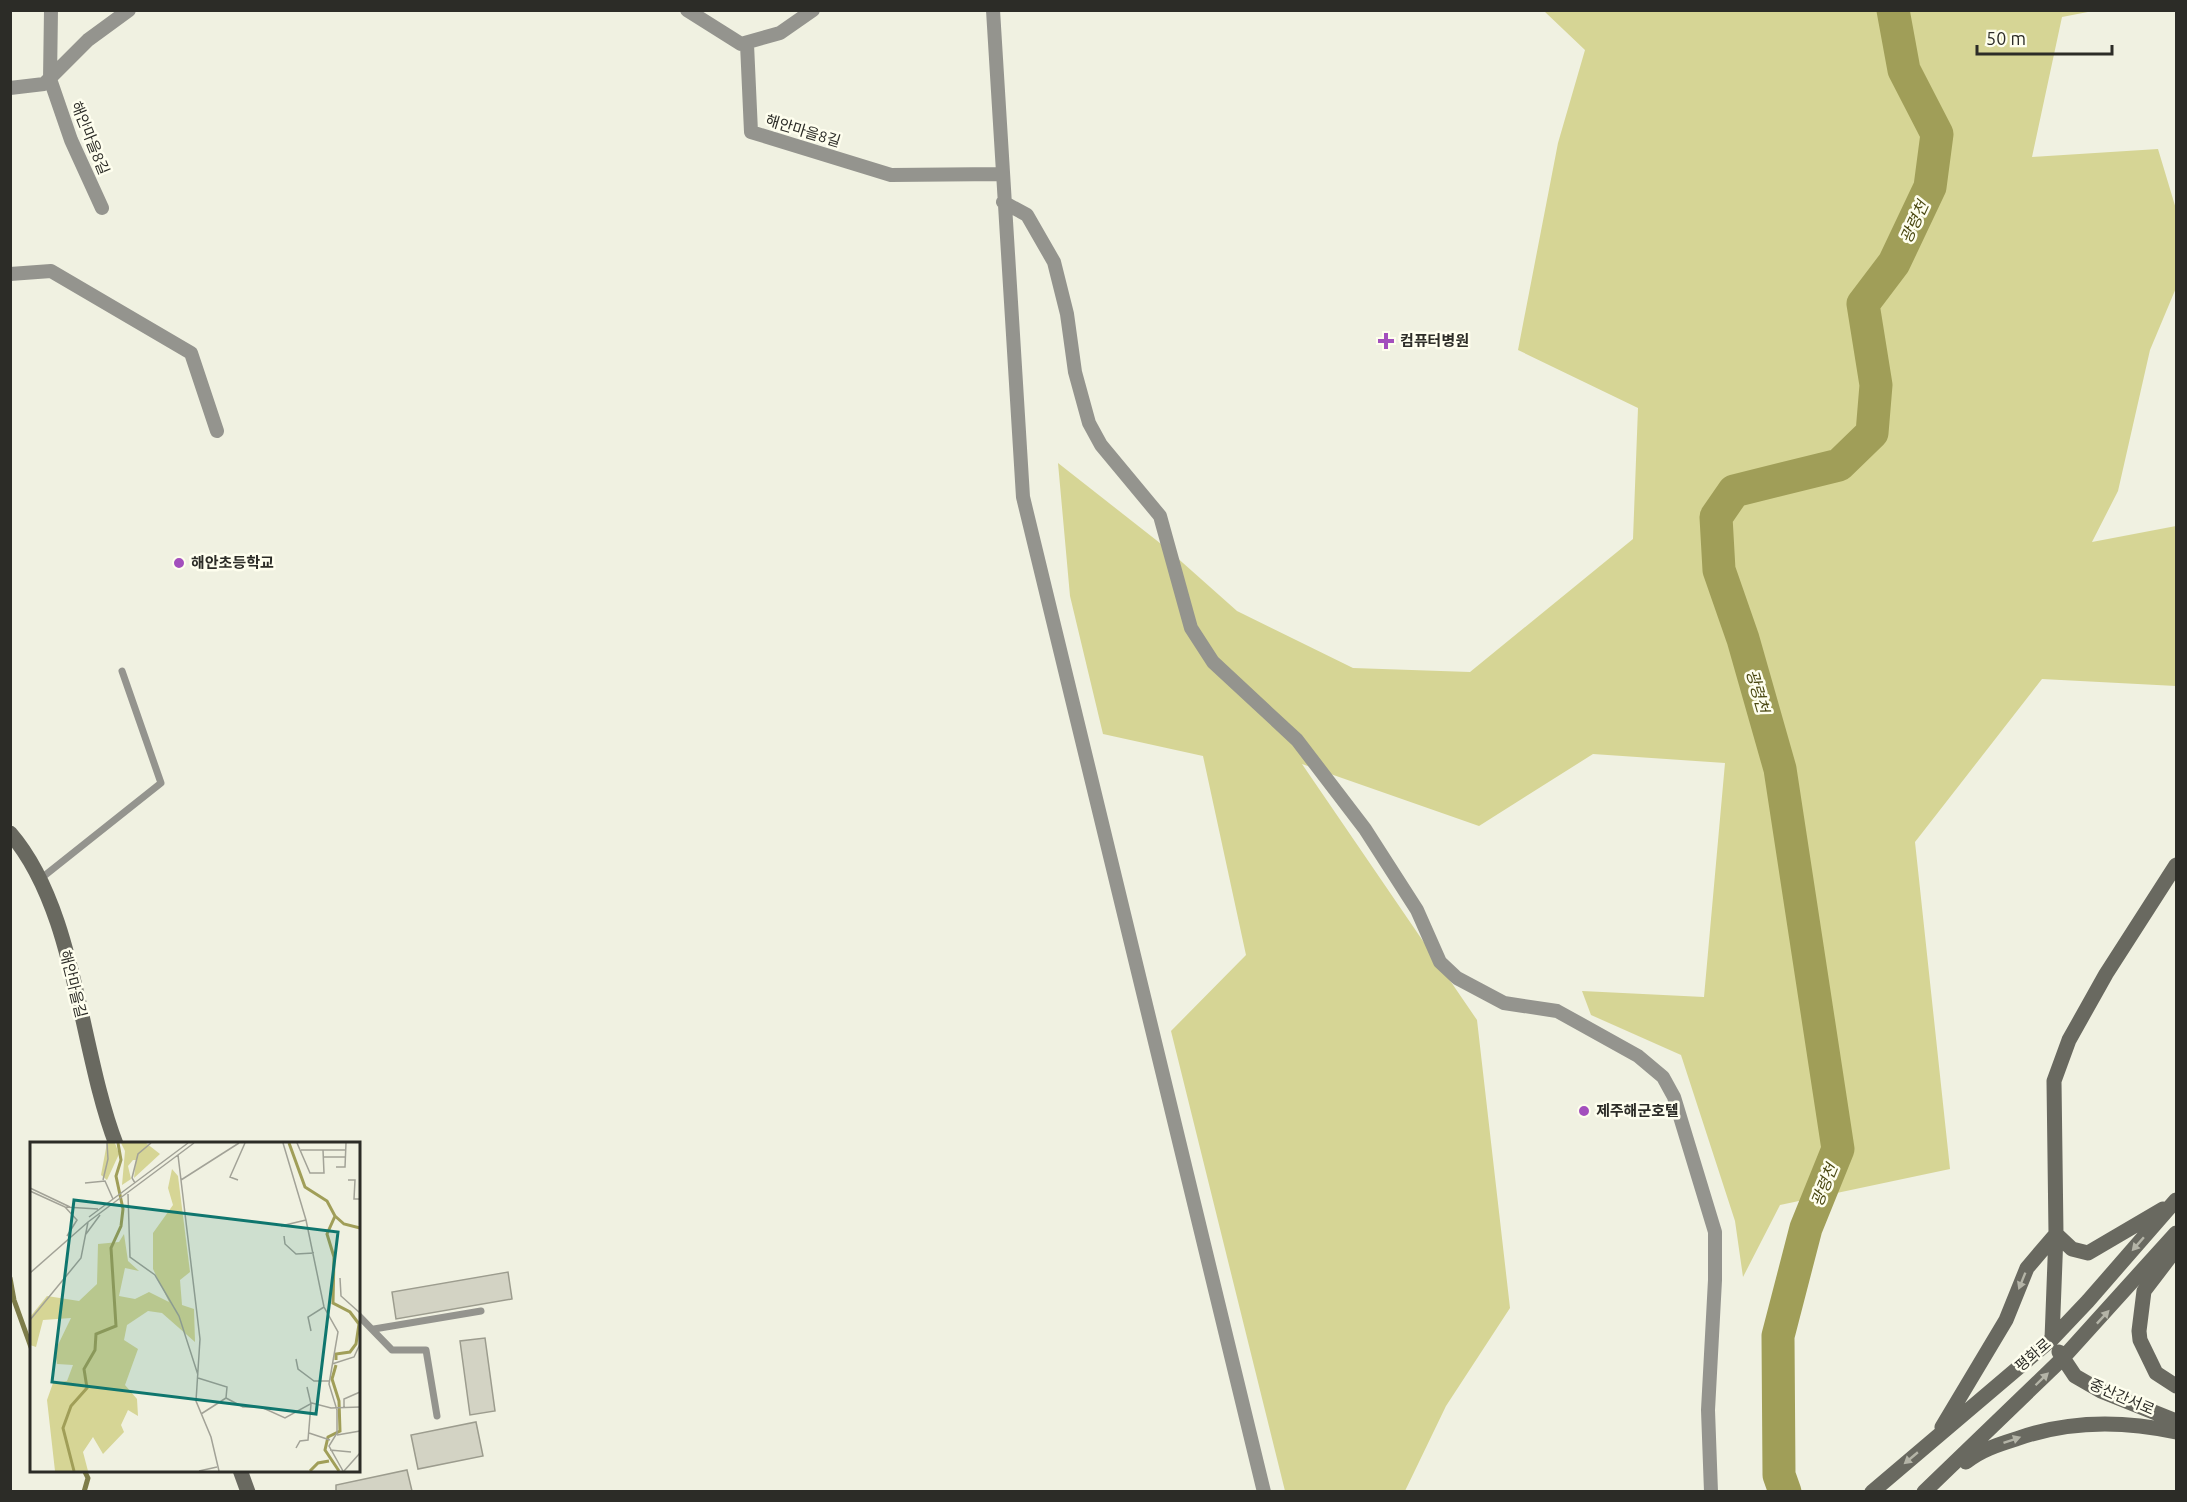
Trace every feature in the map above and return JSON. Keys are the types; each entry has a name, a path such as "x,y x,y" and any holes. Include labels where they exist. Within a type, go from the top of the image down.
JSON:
{"main road":[{"name":"해안마을길","path":"10,833 30,861 64,945 101,1101 116,1142"},
{"path":"2052,1339 2056,1234 2054,1082 2069,1040 2106,974 2176,865"},
{"path":"2056,1234 2072,1249 2088,1253 2175,1201"},
{"name":"평화로","path":"1872,1491 2052,1339 2175,1201"},
{"name":"평화로","path":"1926,1491 2107,1313 2176,1233"},
{"path":"1936,1437 2006,1320 2027,1269 2056,1234"},
{"path":"2176,1249 2144,1291 2139,1331 2140,1340 2156,1373 2176,1386"},
{"name":"중산간서로","path":"2052,1339 2062,1359 2075,1376 2101,1391 2176,1421"},
{"path":"1926,1491 1981,1451 2044,1429 2097,1422 2176,1432"},
{"path":"241,1472 248,1491"}],"street":[{"name":"해안마을8길","path":"51,10 50,79 71,140 102,208"},
{"path":"10,88 44,84 88,40 129,10"},
{"path":"687,10 741,44 780,33 813,10"},
{"path":"993,10 998,64 1003,202 1023,497 1264,1491"},
{"name":"해안마을8길","path":"747,44 751,132 891,176 1002,174"},
{"path":"1003,202 1027,215 1054,262 1067,314 1075,372 1089,423 1101,445 1160,516 1191,628 1212,662 1297,740 1328,780 1407,893 1440,962 1448,972 1504,1003 1557,1011 1638,1056 1663,1077 1674,1097 1715,1232 1715,1280 1707,1429 1711,1491"},
{"path":"10,274 51,271 191,353 217,431"}],"lane":[{"path":"39,880 161,783 122,671"},
{"path":"374,1329 481,1311"},
{"path":"360,1317 392,1350 426,1350 437,1416"}],"shaded area":[{"path":"1544,11 2093,11 2062,17 2032,157 2158,149 2176,209 2176,288 2150,350 2118,491 2092,542 2176,526 2176,686 2042,679 1915,842 1950,1169 1780,1205 1743,1277 1735,1221 1681,1055 1591,1015 1582,991 1704,997 1725,763 1593,754 1479,826 1302,764 1477,1020 1510,1308 1446,1406 1405,1491 1285,1491 1171,1031 1246,955 1203,756 1103,734 1070,596 1058,463 1165,547 1237,611 1353,668 1470,672 1633,539 1638,408 1518,350 1558,143 1585,50"}],"building":[{"path":"508,1272 512,1299 396,1319 392,1292"},
{"path":"485,1338 495,1411 470,1415 460,1341"},
{"path":"476,1422 483,1456 418,1469 411,1435"},
{"path":"407,1470 412,1491 336,1491 336,1485"}],"waterway":[{"name":"광령천","path":"1785,1492 1779,1475 1778,1336 1806,1228 1838,1149 1780,769 1743,639 1719,570 1716,517 1734,491 1839,465 1872,433 1876,385 1863,304 1894,263 1930,187 1937,134 1904,70 1893,10"},
{"path":"10,1278 14,1300 30,1344"},
{"path":"84,1492 88,1478 85,1472"}],"place":[{"name":"컴퓨터병원","path":"1386,341"},
{"name":"해안초등학교","path":"179,563"},
{"name":"제주해군호텔","path":"1584,1111"}]}
